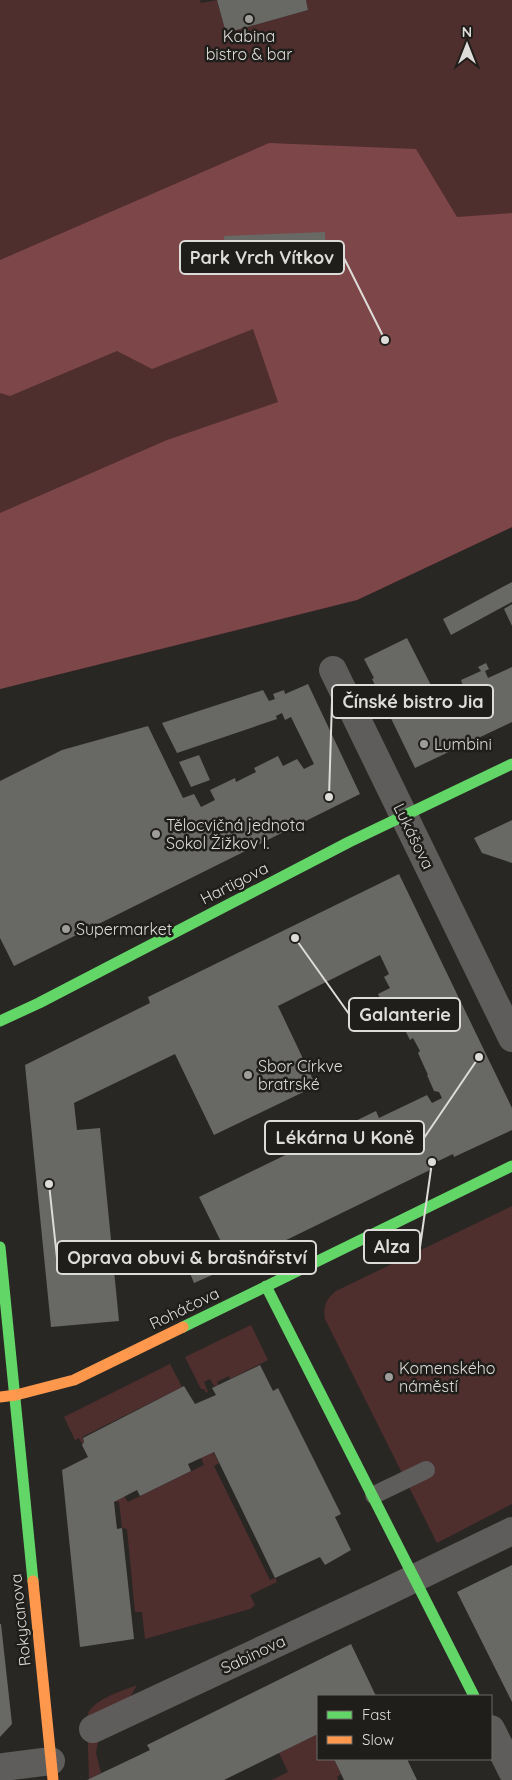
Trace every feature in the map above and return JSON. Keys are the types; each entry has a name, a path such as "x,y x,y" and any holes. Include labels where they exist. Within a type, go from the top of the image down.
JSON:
{"street":[{"name":"Lukášova","path":"333,670 404,815 504,999 512,1038"},
{"name":"Hartigova","path":"1,1018 404,815 512,764"},
{"name":"Roháčova","path":"0,1397 16,1395 74,1380 512,1166"},
{"name":"Rokycanova","path":"0,1247 52,1771"},
{"path":"266,1286 374,1495 414,1579 473,1695"},
{"name":"Sabinova","path":"93,1729 414,1579 512,1530"},
{"path":"492,1731 512,1770"},
{"path":"0,1772 4,1767 52,1771"}],"lane":[{"path":"374,1495 426,1470"}],"shaded area":[{"path":"0,0 200,0 201,3 217,0 226,33 308,10 306,0 512,0 512,527 357,600 0,689"},
{"path":"269,143 416,149 457,217 512,213 512,527 357,600 0,689 0,513 167,440 278,402 253,329 152,369 117,351 10,396 0,393 0,260"},
{"path":"512,1206 512,1504 437,1543 325,1319 324,1310 328,1300 336,1291"},
{"path":"251,1325 268,1360 230,1379 229,1376 217,1382 218,1385 214,1386 210,1379 204,1382 208,1392 206,1393 204,1389 201,1389 185,1357"},
{"path":"170,1364 182,1387 82,1437 84,1442 82,1444 79,1438 75,1440 64,1417"},
{"path":"213,1452 219,1463 214,1466 270,1580 275,1578 277,1582 250,1595 255,1605 250,1609 145,1639 142,1612 135,1612 127,1529 122,1528 119,1502 114,1501 124,1496 128,1502 204,1465 201,1458"},
{"path":"137,1685 126,1704 100,1731 96,1753 101,1773 89,1779 87,1717 89,1711 100,1701"},
{"path":"317,1734 317,1760 334,1760 341,1774 337,1777 338,1780 272,1780 288,1772 279,1753"}],"building":[{"path":"217,0 306,0 308,10 226,33"},
{"path":"325,232 326,256 276,258 276,272 226,274 224,236"},
{"path":"512,582 512,602 451,635 443,619"},
{"path":"512,604 512,626 504,609"},
{"path":"407,638 439,701 464,689 461,680 481,671 478,667 486,663 489,669 485,671 488,678 512,667 512,722 415,768 364,659"},
{"path":"308,684 360,794 14,966 0,938 0,781 62,750 148,726 183,798 194,794 201,807 215,800 210,790 235,778 236,782 256,772 254,768 278,756 283,766 297,759 304,769 314,764 291,717 285,720 282,713 276,716 277,719 177,753 162,723 263,690 269,701 275,699 273,694 284,690 285,694"},
{"path":"199,755 210,780 191,787 179,762"},
{"path":"512,820 512,863 482,853 474,838"},
{"path":"399,874 512,1108 512,1130 454,1157 453,1154 430,1165 432,1169 233,1266 199,1197 376,1111 379,1118 427,1095 432,1103 442,1098 439,1092 434,1091 418,1053 420,1051 413,1038 410,1040 404,1028 397,1031 378,994 390,988 384,977 389,974 380,955 278,1006 316,1086 214,1135 175,1054 74,1103 77,1130 100,1128 119,1321 51,1327 25,1065 150,1003 148,997"},
{"path":"218,1246 228,1268 194,1283 185,1261"},
{"path":"260,1365 273,1391 278,1388 341,1514 335,1517 351,1550 325,1565 320,1557 275,1578 214,1452 188,1464 191,1471 140,1496 137,1490 114,1502 117,1529 122,1528 134,1639 80,1647 62,1470 88,1457 82,1445 84,1442 83,1438 184,1386 195,1404 216,1395 212,1388"},
{"path":"512,1565 512,1702 457,1592"},
{"path":"0,1624 12,1724 0,1737"},
{"path":"351,1644 376,1695 317,1695 317,1734 224,1780 87,1780 150,1750 147,1745"},
{"path":"334,1760 407,1760 417,1780 344,1780"}],"traffic: fast":[{"path":"0,1021 39,1003 349,842 512,764"},
{"path":"183,1327 512,1166"},
{"path":"0,1247 33,1581"},
{"path":"266,1286 473,1695"}],"traffic: slow":[{"path":"0,1397 16,1395 74,1380 183,1327"},
{"path":"33,1581 53,1780"}],"place":[{"name":"Kabina bistro & bar","path":"249,19"},
{"name":"Park Vrch Vítkov","path":"385,340"},
{"name":"Lumbini","path":"424,744"},
{"name":"Čínské bistro Jia","path":"329,797"},
{"name":"Tělocvičná jednota Sokol Žižkov I.","path":"156,834"},
{"name":"Supermarket","path":"66,929"},
{"name":"Galanterie","path":"295,938"},
{"name":"Lékárna U Koně","path":"479,1057"},
{"name":"Sbor Církve bratrské","path":"248,1075"},
{"name":"Alza","path":"432,1162"},
{"name":"Oprava obuvi & brašnářství","path":"49,1184"},
{"name":"Komenského náměstí","path":"389,1377"}]}
